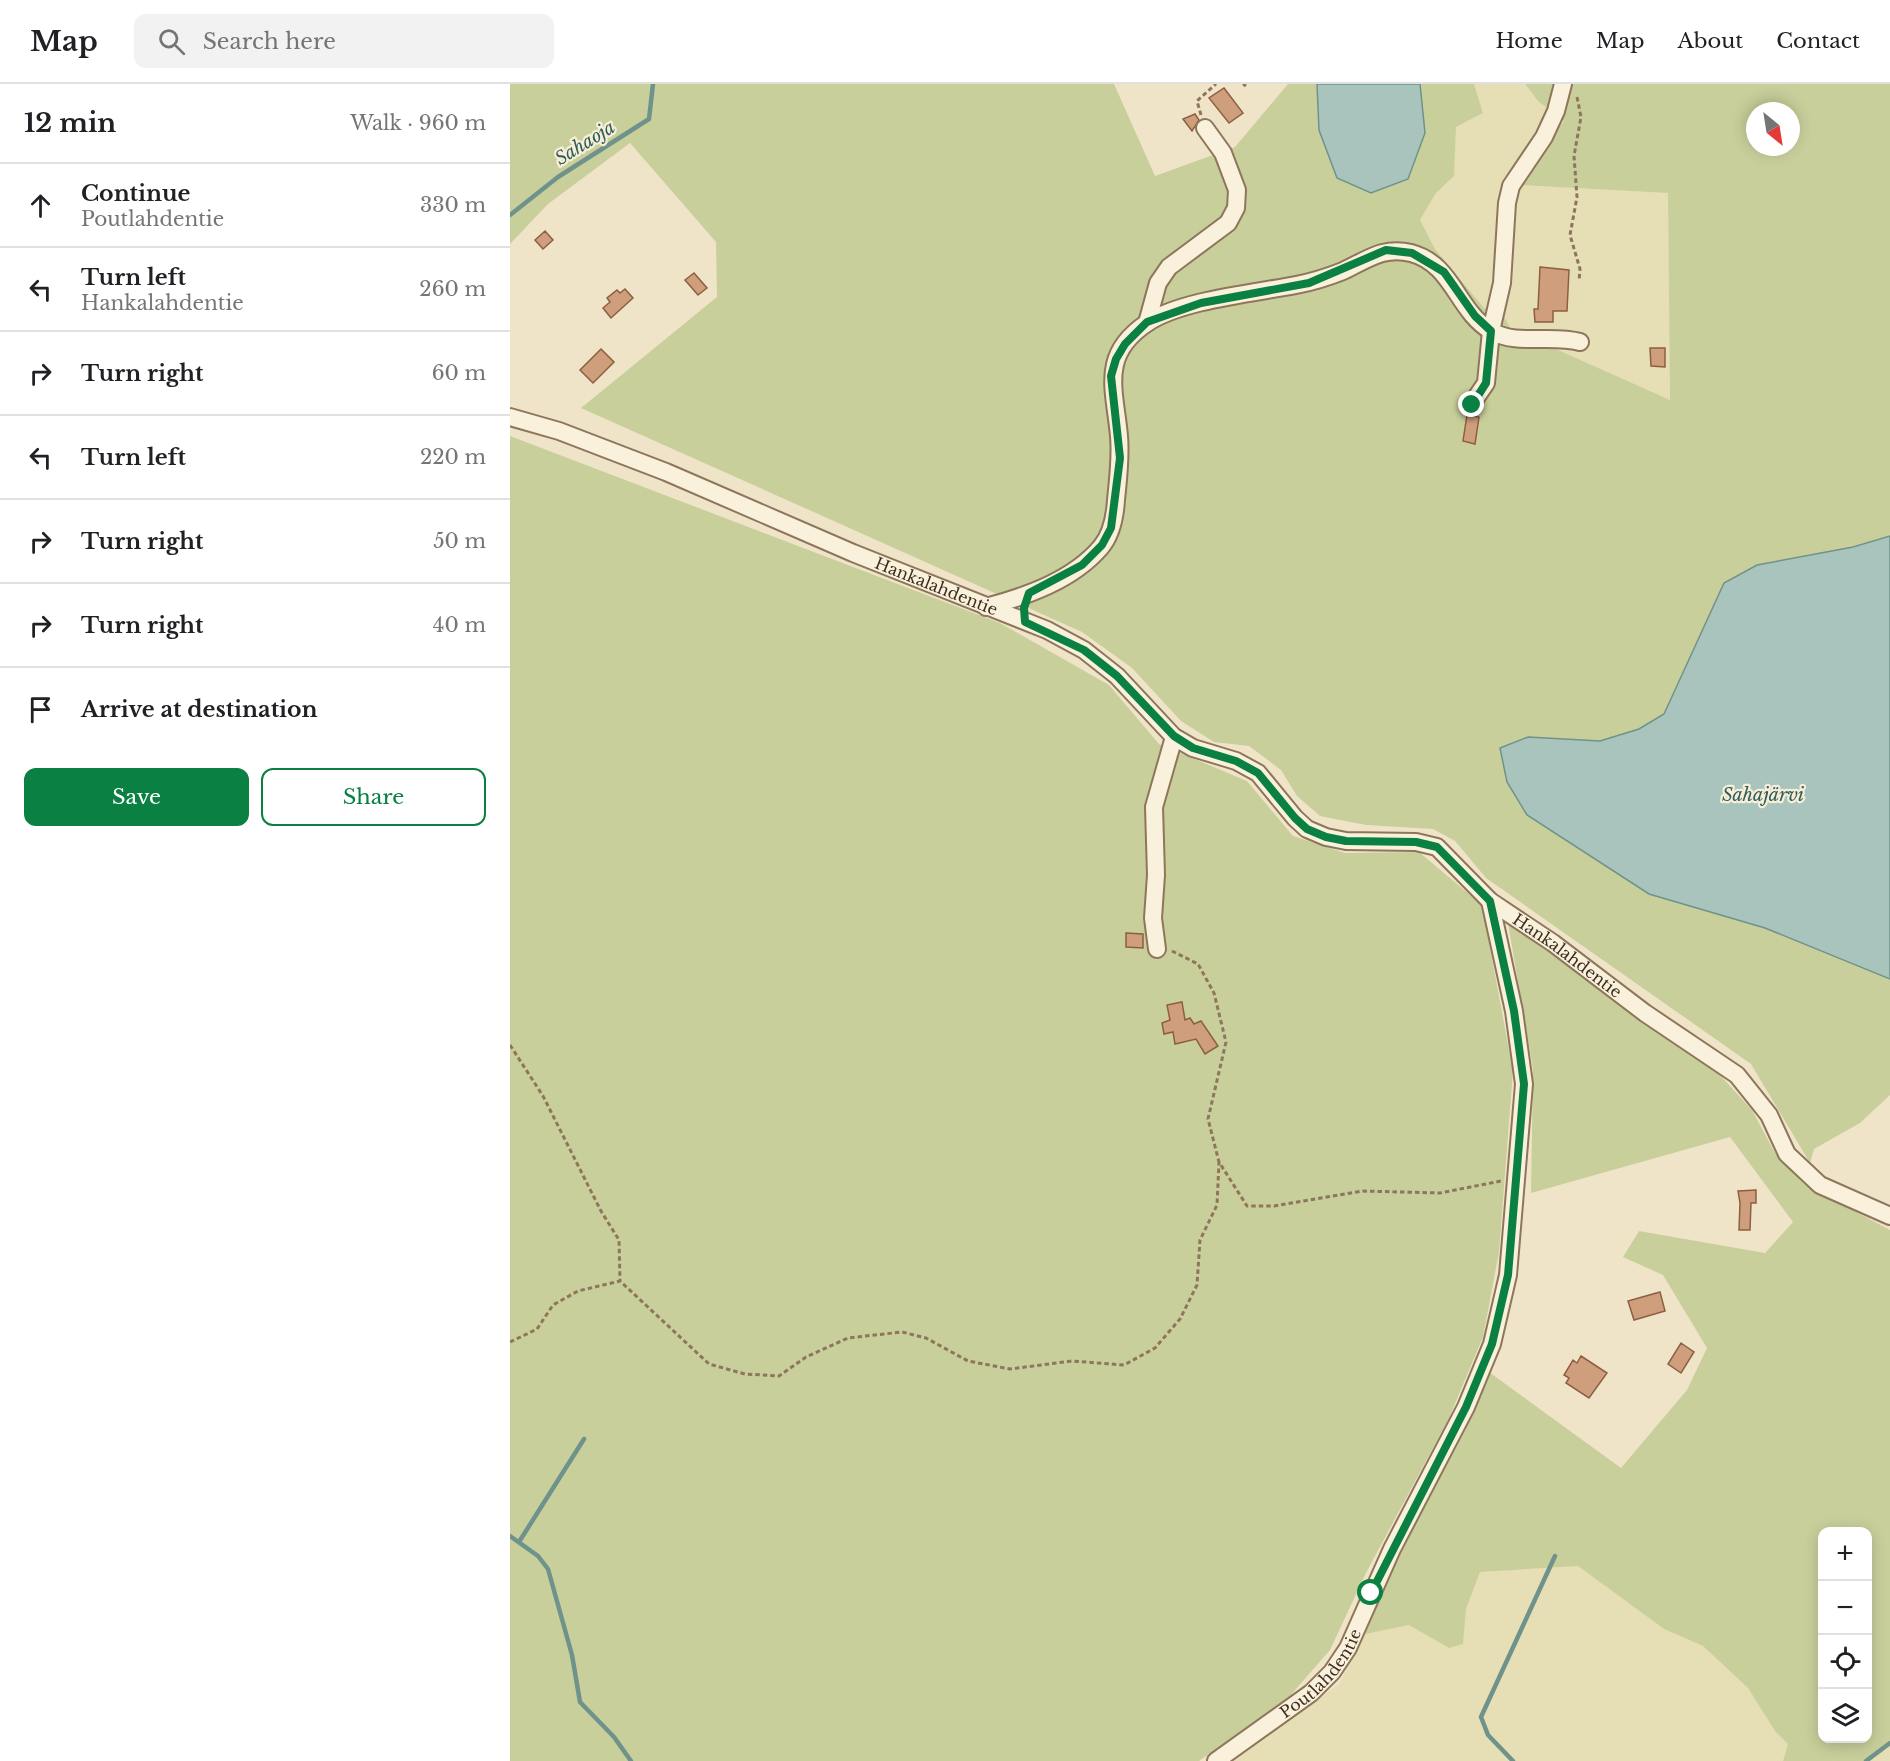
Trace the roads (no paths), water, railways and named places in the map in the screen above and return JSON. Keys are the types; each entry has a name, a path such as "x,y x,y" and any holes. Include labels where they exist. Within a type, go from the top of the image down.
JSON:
{"street":[{"path":"1472,405 1486,383 1491,331 1502,283 1507,203 1512,186 1544,137 1569,88"},
{"path":"1147,322 1158,284 1169,267 1228,223 1236,208 1237,190 1223,153 1205,128"},
{"path":"986,607 1029,593 1082,565 1102,545 1111,528 1120,458 1111,376 1116,359 1125,344 1147,322 1201,303 1309,283 1386,250 1412,253 1444,272 1475,316 1491,331 1515,338 1567,338 1580,342"},
{"name":"Hankalahdentie","path":"510,417 558,431 666,472 853,553 1025,622 1084,650 1117,676 1174,736 1193,748 1236,761 1258,773 1307,829 1326,837 1346,841 1416,842 1437,847 1490,901 1553,944 1645,1013 1737,1075 1769,1115 1787,1154 1820,1185 1890,1216"},
{"path":"1025,622 1024,608 1029,593"},
{"path":"1158,949 1153,918 1156,875 1154,807 1174,736"},
{"name":"Poutlahdentie","path":"1216,1761 1311,1693 1332,1672 1348,1648 1392,1549 1466,1407 1492,1344 1508,1275 1524,1084 1522,1054 1490,901"}],"water":[{"path":"1317,84 1420,84 1425,133 1408,179 1371,193 1337,178 1319,130"},
{"name":"Sahajärvi","path":"1890,536 1890,979 1765,928 1649,894 1527,815 1507,782 1500,748 1528,737 1600,741 1639,729 1664,714 1724,583 1757,565 1853,547"}],"waterway":[{"name":"Sahaoja","path":"510,215 558,177 649,119 653,84"},
{"path":"519,1542 584,1439"},
{"path":"510,1536 538,1556 548,1569 572,1655 580,1702 614,1737 631,1761"},
{"path":"1513,1761 1488,1735 1481,1717 1555,1556"},
{"path":"1866,1761 1890,1743"}]}
